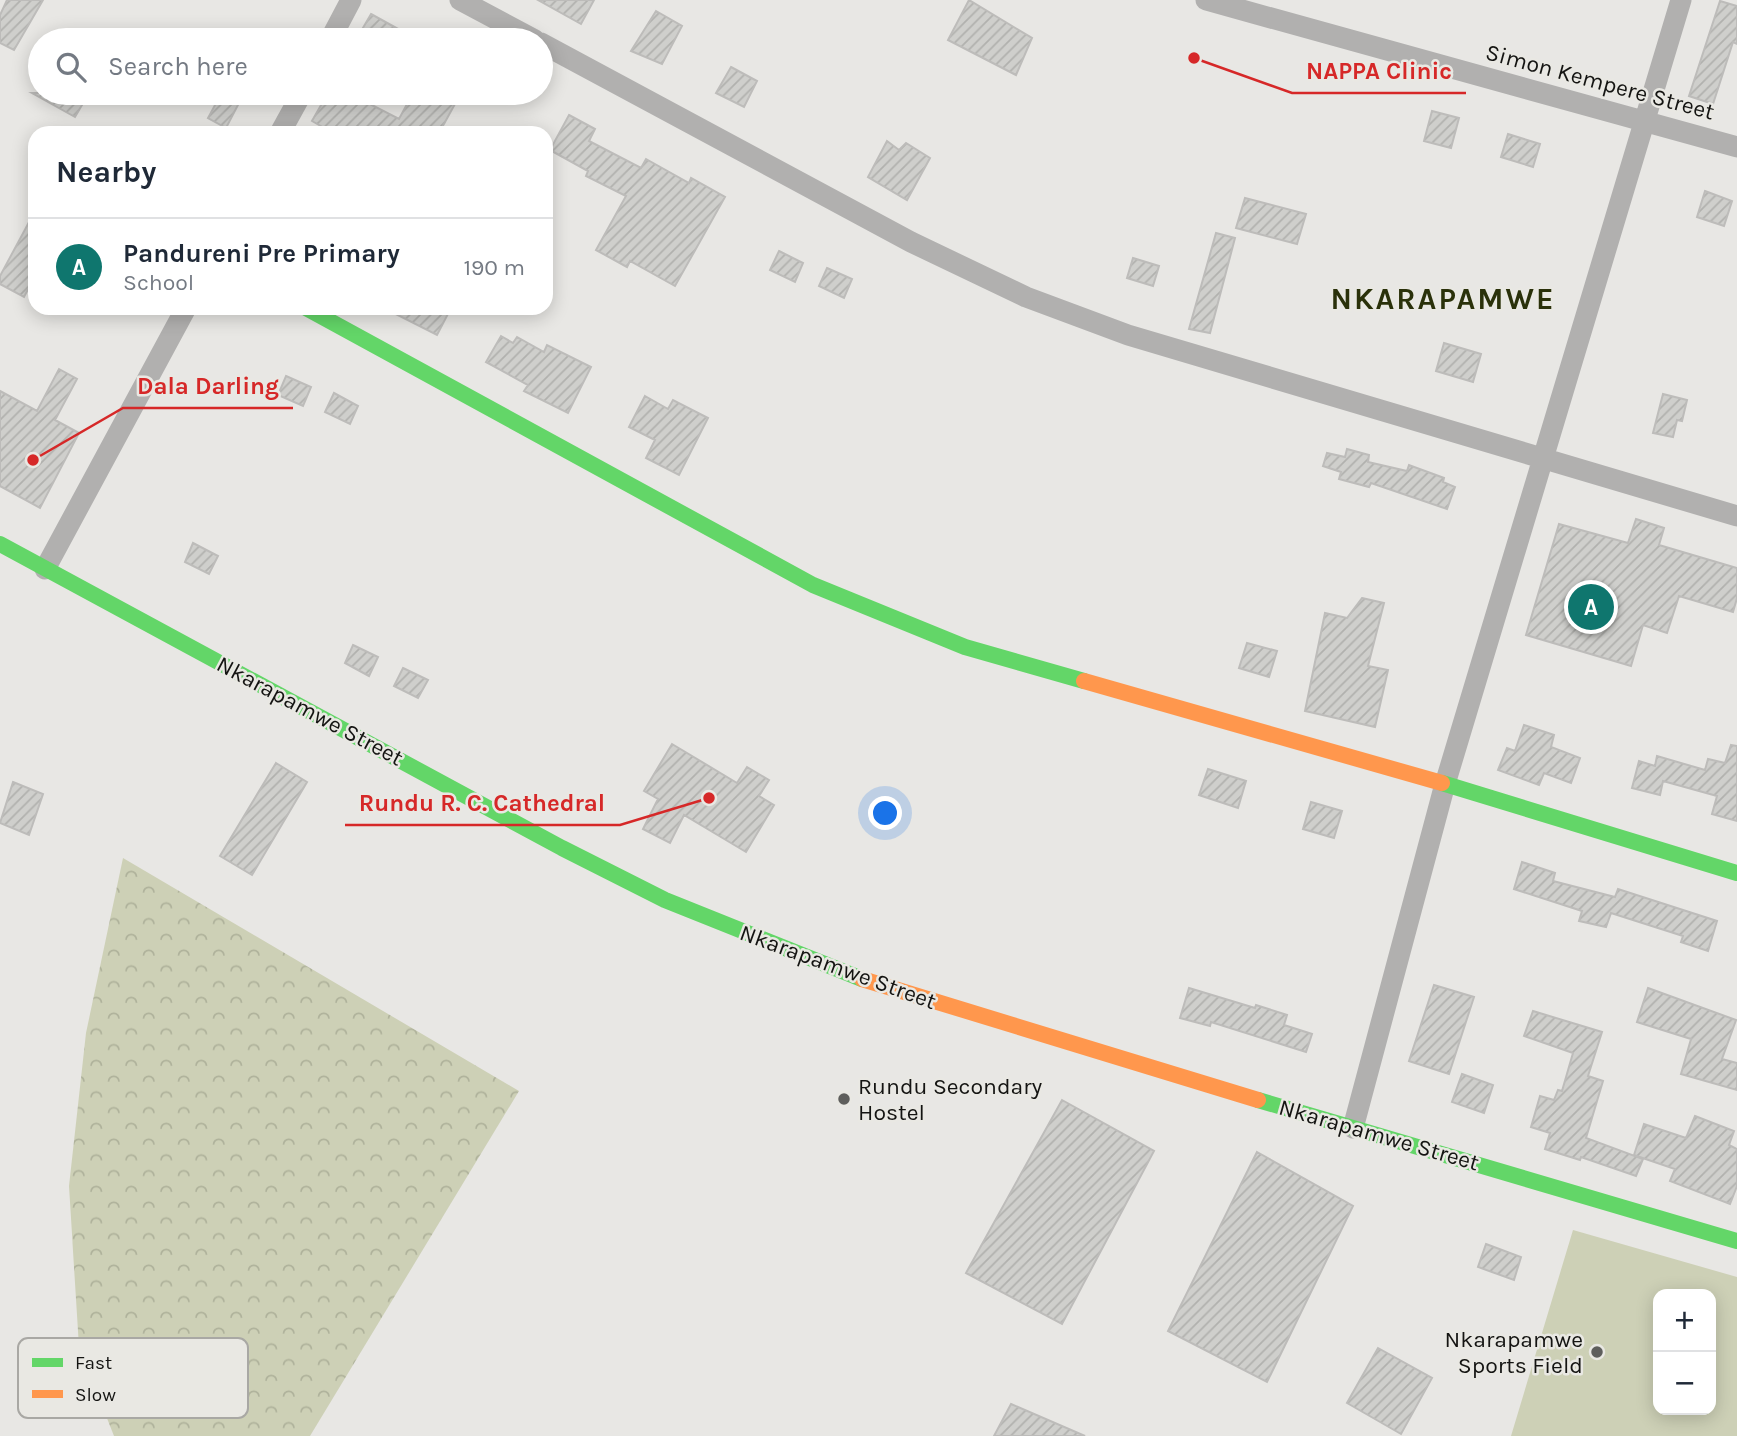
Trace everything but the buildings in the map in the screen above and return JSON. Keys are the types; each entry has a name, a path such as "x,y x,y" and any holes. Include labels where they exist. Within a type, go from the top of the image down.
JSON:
{"street":[{"path":"336,28 351,0"},
{"path":"460,0 512,28"},
{"name":"Simon Kempere Street","path":"1206,0 1737,147"},
{"path":"1353,1128 1445,784 1681,0"},
{"path":"553,49 911,242 1026,297 1128,335 1544,461 1737,516"},
{"path":"284,126 295,105"},
{"path":"46,569 182,315"},
{"path":"319,315 779,567 870,609 965,647 1445,784 1737,873"},
{"name":"Nkarapamwe Street","path":"0,544 562,848 665,900 757,940 864,980 1737,1241"}],"green space":[{"path":"123,858 519,1091 310,1436 114,1436 107,1418 248,1418 248,1338 78,1338 69,1186 86,1033"},
{"name":"Nkarapamwe Sports Field","path":"1573,1230 1737,1277 1737,1436 1511,1436"}],"traffic: fast":[{"path":"319,315 813,585 965,647 1084,681"},
{"path":"0,544 562,848 665,900 862,979"},
{"path":"1442,783 1737,873"},
{"path":"1258,1100 1737,1241"}],"traffic: slow":[{"path":"1084,681 1442,783"},
{"path":"862,979 1258,1100"}],"place":[{"name":"NAPPA Clinic","path":"1194,58"},
{"name":"Dala Darling","path":"33,460"},
{"name":"Pandureni Pre Primary","path":"1591,607"},
{"name":"Rundu R. C. Cathedral","path":"709,798"},
{"name":"Rundu Secondary Hostel","path":"844,1099"},
{"name":"Nkarapamwe Sports Field","path":"1597,1352"}],"district":[{"name":"NKARAPAMWE","path":"1443,299"}]}
